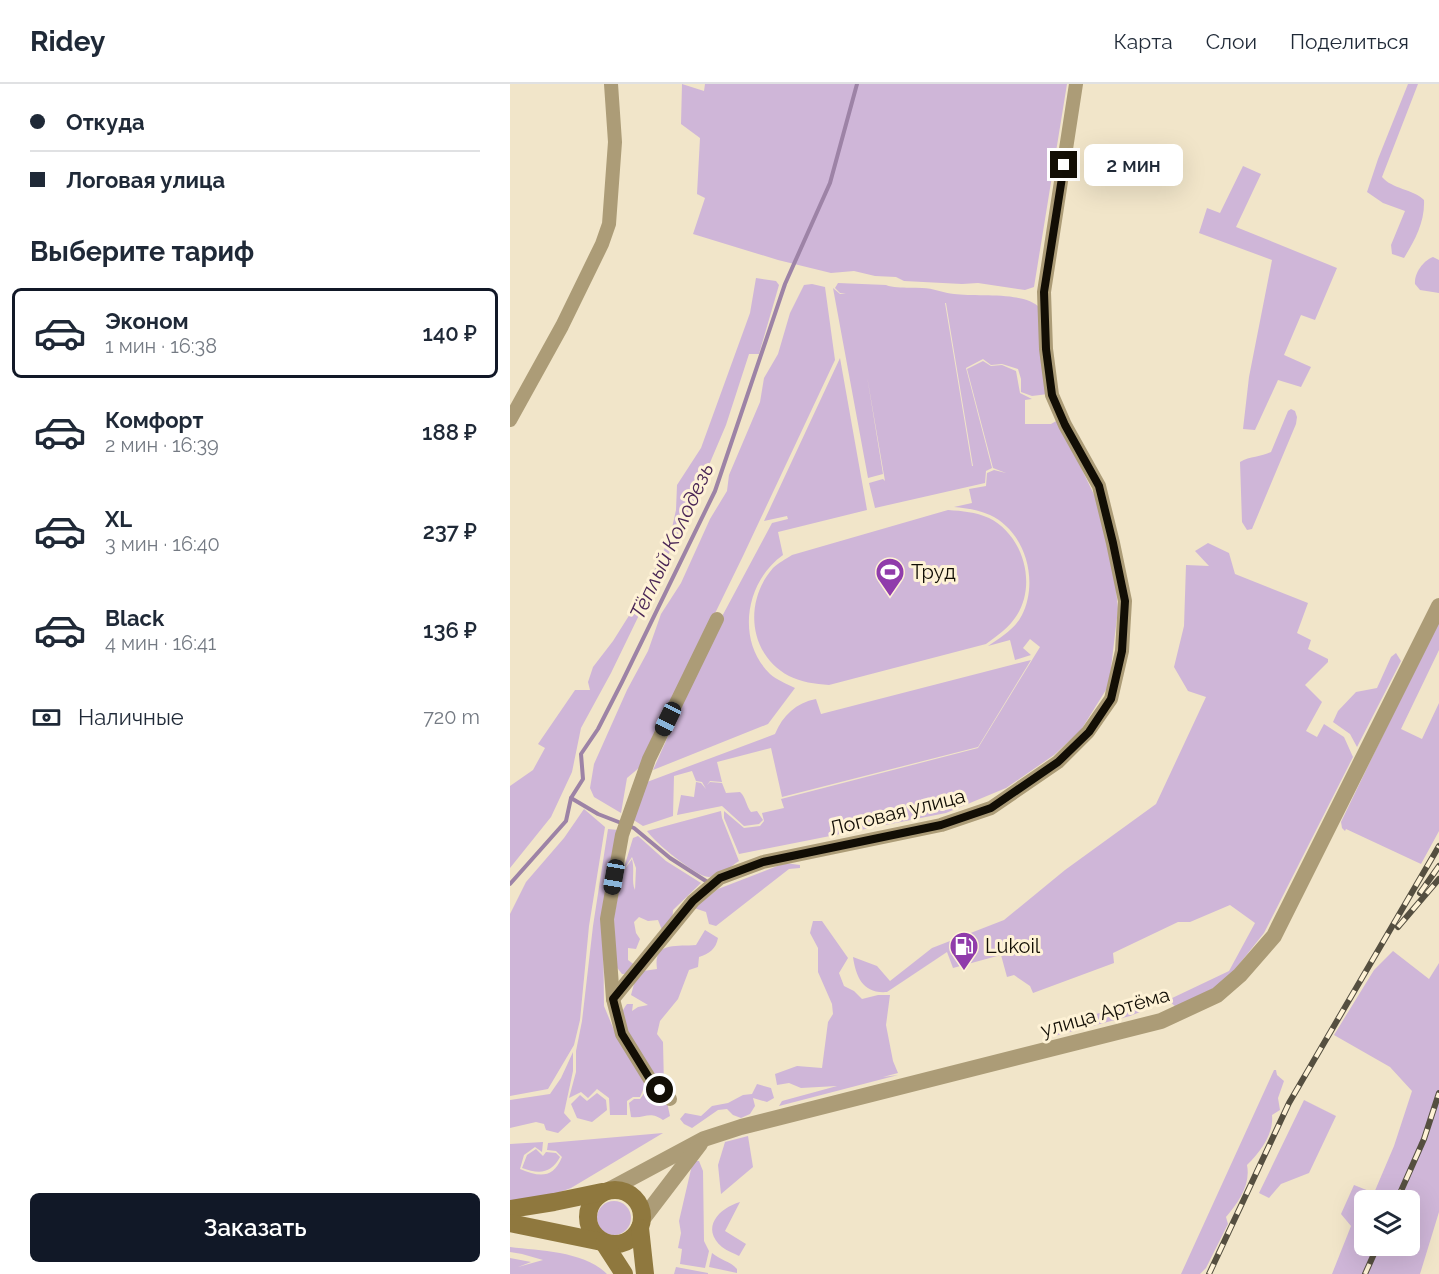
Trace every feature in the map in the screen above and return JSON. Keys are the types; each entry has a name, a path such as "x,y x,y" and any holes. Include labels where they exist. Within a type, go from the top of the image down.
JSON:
{"main road":[{"path":"510,1209 616,1189 626,1191 639,1203 645,1274"},
{"path":"607,1191 598,1195 591,1202 587,1220 590,1230 603,1242 624,1274"},
{"path":"510,1223 612,1245 629,1241 641,1224"}],"street":[{"path":"510,420 562,326 602,244 609,224 615,142 611,84"},
{"name":"Логовая улица","path":"613,999 693,901 720,878 763,862 941,825 991,808 1058,762 1089,732 1111,699 1122,651 1125,601 1099,486 1065,425 1052,395 1046,349 1044,292 1076,84"},
{"name":"улица Артёма","path":"607,1191 704,1139 741,1127 1161,1022 1217,995 1240,975 1274,936 1439,606"},
{"path":"670,1099 651,1081 622,1034 613,999 607,919 625,828 649,759 717,620"},
{"path":"641,1224 704,1139"}],"shaded area":[{"path":"682,84 704,91 705,84 1067,84 1034,287 1025,290 978,283 904,281 896,277 875,276 854,271 831,273 778,260 693,234 705,198 697,194 700,138 681,124"},
{"path":"1408,84 1418,84 1382,177 1391,184 1414,193 1424,200 1421,223 1404,258 1392,254 1391,245 1405,211 1383,203 1367,192"},
{"path":"1243,166 1261,174 1236,227 1337,268 1315,320 1301,315 1284,355 1311,367 1301,387 1278,380 1255,430 1243,429 1249,377 1272,260 1199,233 1207,208 1220,213"},
{"path":"1433,257 1439,260 1439,293 1420,290 1415,284 1420,268"},
{"path":"756,278 776,281 779,285 759,354 749,354 726,425 689,512 611,673 581,728 572,772 551,817 510,868 510,786 533,770 545,748 538,744 575,690 590,690 588,682 593,667 613,641 652,575 670,537 676,510 677,485 701,448 750,313"},
{"path":"838,283 926,288 954,294 1012,297 1023,299 1040,308 1048,394 1032,396 1021,392 1018,369 1002,364 991,365 983,359 966,368 992,468 986,471 985,483 875,508 869,483 883,479 885,481 867,376 883,474 868,478 833,288 840,294 846,294 840,293 835,288","holes":["945,303 946,303 973,466"]},
{"path":"804,285 825,287 835,360 640,767 627,778 621,813 594,797 590,788 594,764 627,690 648,651 661,614 681,583 710,519 727,491 729,475 760,402 764,378 778,354 790,313"},
{"path":"840,358 867,510 778,532 783,555 760,580 753,596 750,612 749,629 752,645 759,661 770,674 795,688 768,724 653,770 719,622 772,523 788,519 787,516 764,521"},
{"path":"983,361 991,366 1002,365 1016,371 1020,393 1032,399 1025,400 1025,424 1051,424 1058,420 1100,507 1113,560 1118,609 1109,685 1081,730 1054,755 1006,788 946,813 739,854 724,818 724,811 744,828 760,826 764,821 762,813 784,808 781,799 978,748 1040,647 1030,639 1023,648 1031,655 1015,660 1010,640 988,646 1012,629 1022,615 1029,587 1026,559 1013,533 1002,523 981,512 954,507 972,503 969,489 986,486 987,473 994,470 1006,473 993,468 967,369"},
{"path":"1291,409 1295,411 1297,417 1296,424 1252,529 1247,530 1242,522 1240,462 1271,452 1288,411"},
{"name":"Труд","path":"948,510 969,512 989,518 1011,536 1018,548 1026,575 1026,589 1017,615 1007,628 986,644 829,685 798,680 775,666 758,641 755,611 764,581 775,566 792,555"},
{"path":"1208,543 1229,553 1235,574 1308,603 1297,633 1311,640 1308,649 1328,659 1328,662 1305,685 1322,702 1306,731 1317,737 1324,724 1344,737 1353,757 1264,933 1225,982 1177,1008 1168,1000 1229,971 1255,923 1230,905 1190,922 1178,922 1113,953 1114,963 1033,993 1030,986 1014,975 1007,977 1001,955 953,968 947,952 887,992 879,992 866,987 856,971 853,957 877,966 890,981 932,948 1004,920 1065,870 1156,804 1206,697 1188,691 1174,667 1184,626 1186,565 1209,566 1195,551"},
{"path":"1439,619 1439,650 1401,729 1422,739 1439,703 1439,831 1421,864 1346,829 1345,831 1341,822"},
{"path":"1396,653 1401,661 1357,747 1350,734 1333,722 1338,711 1356,692 1377,688 1391,657"},
{"path":"1031,660 978,747 782,797 771,748 717,762 722,782 710,781 707,785 710,782 722,783 726,793 740,792 751,812 757,811 763,820 759,824 744,826 722,806 677,815 681,795 694,797 696,782 701,783 706,789 702,782 696,781 692,771 674,776 673,816 643,826 632,819 647,782 775,734 782,721 802,703 816,699 821,714"},
{"path":"584,809 605,827 589,926 580,1020 574,1045 548,1089 510,1096 510,914 526,882 564,838"},
{"path":"721,811 739,861 713,876 703,876 686,866 647,831"},
{"path":"608,829 618,830 603,920 604,1006 616,1035 649,1087 643,1090 640,1097 633,1097 627,1101 627,1115 610,1115 609,1098 597,1089 588,1098 581,1092 569,1098 576,1072 576,1051"},
{"path":"638,836 666,861 701,883 673,910 672,923 662,930 658,920 648,921 639,917 634,922 640,939 636,949 628,948 628,960 636,966 630,974 622,974 615,965 614,917 622,873 632,859 635,890 636,868 632,857 623,871 633,838"},
{"path":"785,863 800,865 800,868 789,869 716,926 709,924 706,912 694,908 718,889"},
{"path":"813,921 822,921 848,958 839,973 844,986 854,991 862,999 890,995 886,1025 893,1061 898,1073 883,1077 898,1075 779,1106 782,1101 837,1086 801,1088 789,1083 777,1085 775,1074 797,1066 822,1068 828,1022 833,1014 832,1004 818,972 818,948 810,933"},
{"path":"705,930 718,938 716,945 709,953 699,957 698,967 689,970 678,999 660,1021 657,1034 663,1042 664,1086 651,1073 630,1041 622,1021 623,1009 627,1004 633,1004 632,1011 648,1005 631,995 634,984 643,971 657,969 657,960 662,950 674,946 696,945"},
{"path":"1393,951 1429,979 1439,963 1439,1212 1420,1274 1332,1274 1351,1226 1341,1214 1354,1185 1366,1190 1354,1190 1354,1256 1420,1256 1420,1190 1375,1190 1394,1146 1412,1091 1390,1067 1334,1035 1374,970"},
{"path":"1148,999 1140,1012 1130,1016 1047,1038 1044,1029"},
{"path":"573,1052 573,1071 564,1113 571,1121 558,1133 546,1130 544,1124 536,1122 510,1128 510,1100 550,1094 561,1078"},
{"path":"1274,1070 1284,1081 1278,1098 1280,1110 1272,1115 1268,1136 1247,1165 1245,1187 1226,1217 1228,1224 1206,1268 1200,1274 1181,1274"},
{"path":"757,1084 771,1088 774,1098 767,1102 753,1098 755,1106 750,1114 741,1118 733,1115 727,1109 718,1110 692,1128 680,1119 685,1113 701,1116 712,1106 752,1094"},
{"path":"651,1091 658,1101 667,1102 670,1116 663,1120 650,1115 631,1117 629,1103 634,1099 640,1099 645,1092"},
{"path":"597,1093 606,1100 607,1110 592,1122 577,1118 571,1104 580,1095 587,1101"},
{"path":"1304,1100 1336,1116 1309,1173 1281,1184 1269,1198 1259,1193"},
{"path":"663,1133 571,1188 552,1195 510,1201 510,1144 543,1142 542,1152 535,1147 524,1155 520,1169 539,1175 550,1173 562,1157 556,1151 547,1150 548,1143"},
{"path":"748,1136 753,1167 721,1194 718,1165 725,1142"},
{"path":"536,1149 543,1156 546,1152 556,1153 560,1157 549,1170 539,1172 522,1168 527,1155"},
{"path":"699,1161 703,1171 704,1241 709,1251 705,1268 680,1264 682,1249 678,1248 681,1233 679,1221 692,1165"},
{"path":"614,1201 626,1206 631,1218 626,1230 614,1235 602,1230 597,1218 602,1206"},
{"path":"740,1202 725,1231 746,1244 739,1256 724,1248 716,1240 712,1226 719,1214"},
{"path":"510,1247 574,1256 598,1266 607,1274 510,1274 510,1258 531,1262 518,1267 543,1260 510,1252"},
{"path":"712,1253 734,1266 737,1273 709,1267"},
{"path":"676,1267 708,1273 708,1274 674,1274"}],"waterway":[{"name":"Тёплый Колодезь","path":"510,884 566,821 571,798 583,779 581,754 598,729 622,682 715,491 785,284 830,183 857,84"},
{"path":"571,798 598,814 634,828 670,858 709,883"}],"railway":[{"path":"1209,1274 1289,1103 1439,846"},
{"path":"1420,893 1439,866"},
{"path":"1398,927 1439,879"},
{"path":"1401,1190 1424,1139 1439,1093"},
{"path":"1365,1274 1373,1256"}],"place":[{"name":"Труд","path":"890,598"},
{"name":"Lukoil","path":"964,972"}],"route":[{"path":"660,1090 651,1081 622,1034 613,999 693,901 706,889 720,878 763,862 941,825 991,808 1058,762 1089,732 1111,699 1122,651 1125,601 1099,486 1065,425 1052,395 1046,349 1044,292 1064,165"}]}
